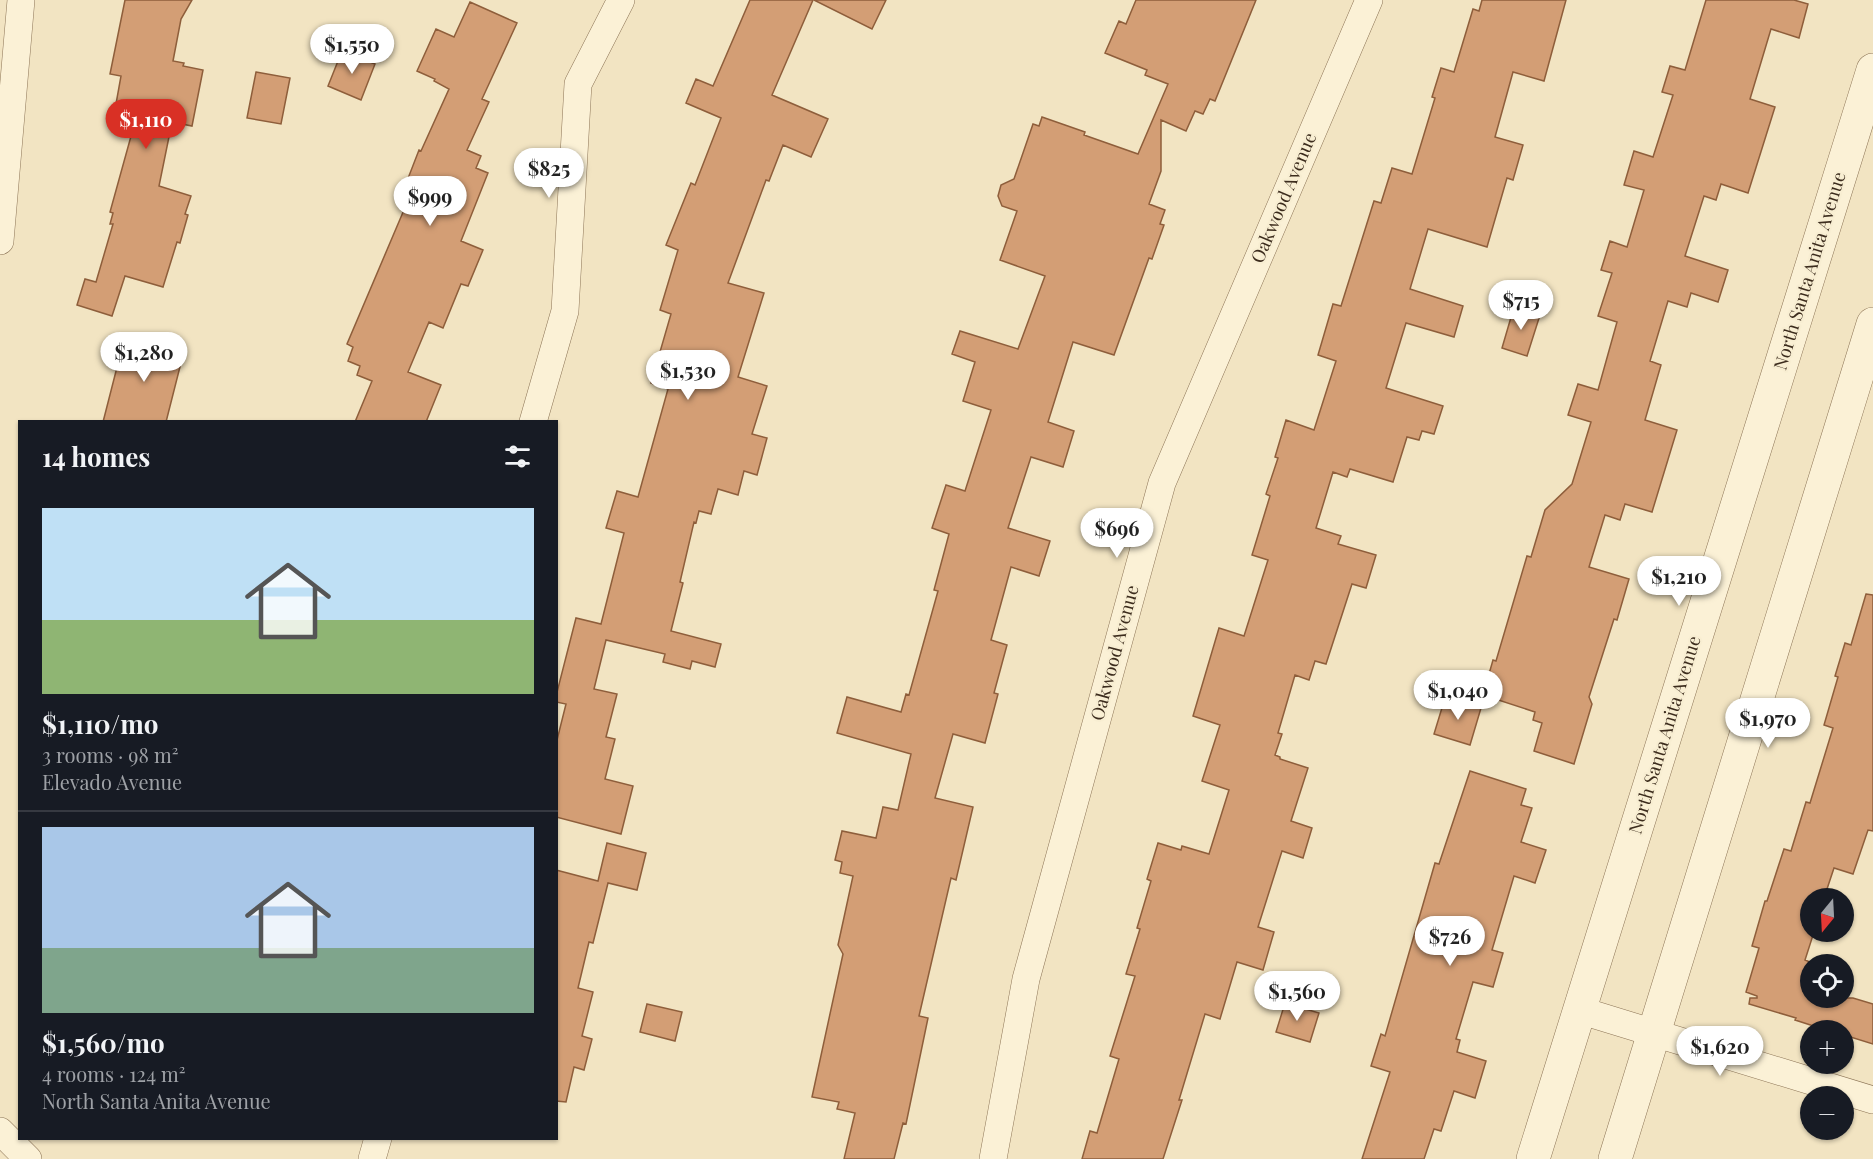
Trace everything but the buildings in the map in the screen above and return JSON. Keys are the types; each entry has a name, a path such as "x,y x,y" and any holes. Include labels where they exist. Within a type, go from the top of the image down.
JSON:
{"street":[{"path":"0,241 21,0"},
{"path":"534,420 565,311 578,84 621,0"},
{"name":"Oakwood Avenue","path":"993,1159 1026,979 1162,483 1369,0"},
{"name":"North Santa Anita Avenue","path":"1533,1159 1873,70"},
{"path":"1615,1159 1873,324"},
{"path":"1580,1010 1873,1100"},
{"path":"0,1131 28,1159"},
{"path":"372,1159 377,1140"}]}
